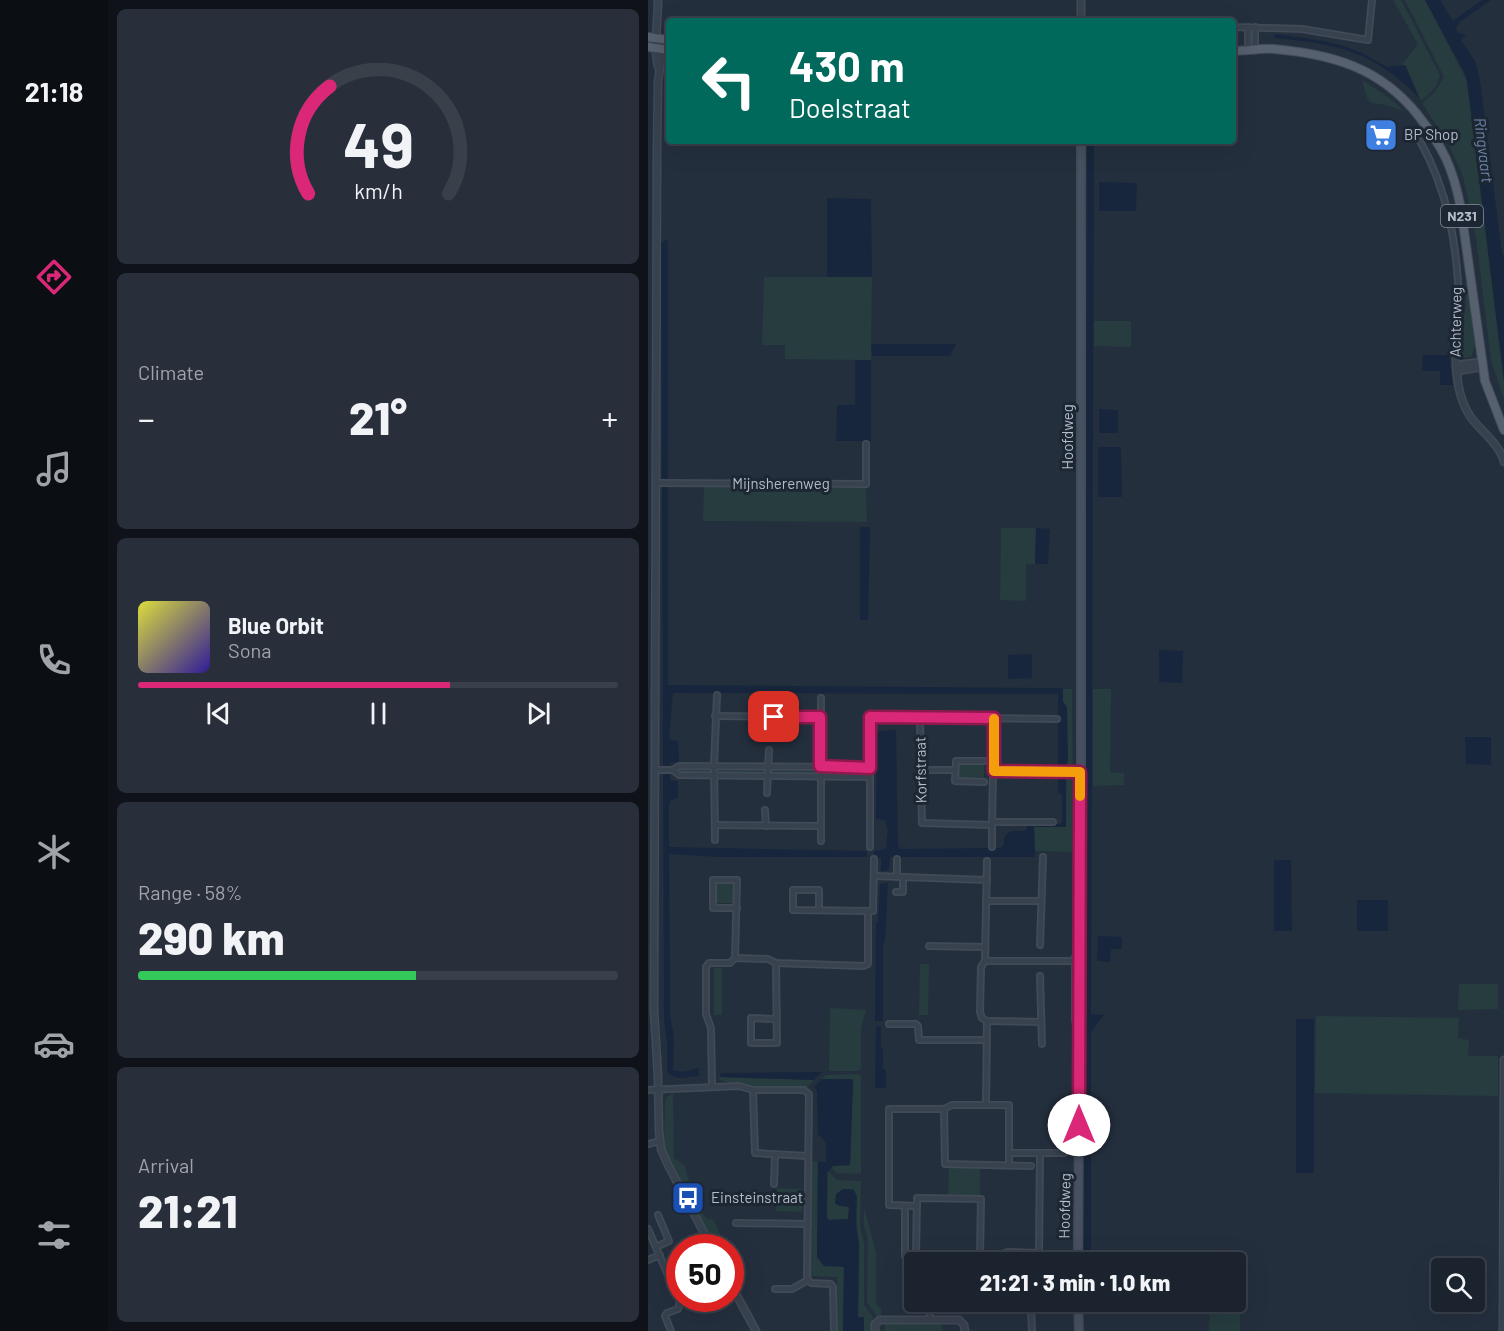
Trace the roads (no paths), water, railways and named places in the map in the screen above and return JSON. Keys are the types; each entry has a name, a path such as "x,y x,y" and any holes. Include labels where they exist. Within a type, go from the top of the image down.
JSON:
{"main road":[{"path":"648,37 666,40"},
{"name":"N231","path":"1236,51 1271,49 1306,53 1344,62 1361,69 1392,88 1408,102 1431,130 1449,162 1456,184 1477,329 1477,352 1490,396 1504,430"},
{"name":"Hoofdweg","path":"1078,1252 1081,144"},
{"path":"1077,1331 1078,1312"}],"street":[{"path":"658,0 658,39 662,59 659,69 658,483 652,757 658,770 654,1011 660,1141 666,1162 705,1234"},
{"path":"1081,0 1081,18"},
{"path":"1236,27 1302,29 1368,40 1372,0"},
{"path":"1248,27 1251,51"},
{"path":"1251,51 1255,27"},
{"name":"Achterweg","path":"1420,141 1441,183 1450,221 1459,300 1454,350 1464,405 1499,451 1504,462"},
{"name":"Achterweg","path":"1456,368 1482,364"},
{"name":"Mijnsherenweg","path":"658,483 866,484 866,444"},
{"path":"715,840 714,765 717,695"},
{"path":"820,841 821,698"},
{"path":"715,716 820,717"},
{"path":"767,717 767,732"},
{"path":"870,847 870,717 1057,719"},
{"name":"Korfstraat","path":"920,718 922,823 1053,822"},
{"path":"992,847 994,718"},
{"path":"767,793 769,750"},
{"path":"984,761 956,761 954,770 955,781 984,782"},
{"path":"658,770 673,770 679,766 714,765 870,768"},
{"path":"673,770 679,776 870,777"},
{"path":"920,770 954,770"},
{"path":"994,771 1080,772"},
{"path":"765,810 766,826"},
{"path":"715,825 821,826"},
{"path":"1040,945 1043,857"},
{"path":"896,892 903,892 897,859"},
{"path":"819,910 819,890 793,890 793,910 873,911 874,860"},
{"path":"987,861 985,961 981,967 980,1012 982,1018 987,1021 1040,1022"},
{"path":"874,876 987,880"},
{"path":"712,1087 711,1028 706,1014 706,967 710,963 730,963 735,958 737,908 737,880 713,880 713,908 737,908"},
{"path":"986,901 1040,901"},
{"path":"735,958 768,959 776,963 863,966 868,964 868,911"},
{"path":"930,946 985,946"},
{"path":"985,961 1078,961"},
{"path":"776,963 777,1018 777,1043 751,1043 751,1018 777,1018"},
{"path":"1040,976 1042,1044"},
{"path":"986,1105 987,1021"},
{"path":"889,1024 916,1024 919,1040 986,1040"},
{"path":"1503,1331 1504,1059"},
{"path":"648,1090 739,1086 753,1090 807,1091 809,1094 808,1280"},
{"path":"753,1090 755,1153 808,1156"},
{"path":"916,1206 889,1205 889,1109 945,1109 952,1105 1009,1105 1009,1165"},
{"path":"945,1109 945,1164 1030,1166"},
{"path":"648,1144 660,1141"},
{"path":"1009,1153 1065,1153"},
{"path":"1039,1252 1040,1153"},
{"path":"774,1184 775,1155"},
{"path":"916,1252 917,1198 981,1199 980,1252"},
{"path":"905,1206 905,1252"},
{"path":"656,1247 669,1241 658,1215"},
{"path":"736,1223 808,1224"},
{"path":"648,1229 666,1266"},
{"path":"648,1260 660,1255"},
{"path":"775,1289 792,1289 808,1280"},
{"path":"808,1280 811,1283 831,1284 833,1287 834,1331"},
{"path":"744,1309 756,1331"},
{"path":"669,1312 665,1316 671,1331"},
{"path":"930,1312 930,1320"},
{"path":"1031,1312 1032,1331"},
{"path":"875,1331 875,1324 880,1320 959,1320 963,1323 965,1331"}],"water":[{"name":"Ringvaart","path":"1425,0 1440,0 1453,21 1482,0 1491,0 1460,22 1456,28 1458,33 1466,35 1461,40 1475,61 1480,80 1502,254 1504,255 1504,381 1467,81"},
{"path":"1277,34 1344,46 1387,67 1405,65 1419,98 1403,82 1370,60 1335,47 1274,38 1273,36"},
{"path":"1087,144 1094,144 1091,1014 1104,1015 1091,1032 1091,1252 1084,1252"},
{"path":"1099,182 1137,183 1136,211 1099,211"},
{"path":"827,198 871,199 872,277 827,277"},
{"path":"668,241 668,685 1063,688 1063,702 1067,707 1066,827 1034,827 1035,857 890,857 889,870 881,871 881,858 874,858 874,851 886,849 888,830 885,820 876,819 877,733 896,730 898,845 900,849 1000,848 1003,846 1005,836 1011,831 1025,831 1028,825 1060,824 1062,822 1062,795 1058,792 1058,694 673,693 669,737 671,740 678,741 679,762 670,763 670,780 678,781 678,798 671,800 669,804 669,847 867,851 867,857 718,857 669,854 670,1015 674,1037 673,1070 683,1072 699,1068 699,1076 682,1078 673,1077 667,1072 667,1041 664,1021 661,243"},
{"path":"871,344 956,344 950,356 872,356"},
{"path":"1423,355 1449,355 1453,385 1440,385 1440,371 1422,371"},
{"path":"855,360 871,360 871,441 836,441 837,405 855,405"},
{"path":"1099,409 1118,410 1118,433 1099,433"},
{"path":"1098,447 1121,447 1122,497 1098,497"},
{"path":"860,527 870,527 868,620 860,620"},
{"path":"1036,528 1050,529 1048,564 1035,564"},
{"path":"1159,650 1183,651 1182,683 1159,682"},
{"path":"1032,654 1032,678 1008,679 1008,655"},
{"path":"1465,737 1491,737 1491,765 1466,764"},
{"path":"1274,860 1291,860 1292,931 1274,931"},
{"path":"888,883 883,945 883,1021 875,1021 876,923 878,922 880,884"},
{"path":"1357,900 1388,900 1388,931 1357,931"},
{"path":"1098,936 1122,937 1122,949 1111,949 1110,962 1097,961"},
{"path":"1296,1019 1314,1019 1314,1173 1296,1173"},
{"path":"881,1026 886,1088 875,1088 876,1027"},
{"path":"822,1072 814,1080 720,1077 721,1073"},
{"path":"822,1079 852,1079 853,1081 850,1165 833,1166 827,1173 827,1218 830,1220 848,1219 849,1207 835,1203 836,1194 843,1189 854,1190 857,1196 856,1227 859,1244 858,1317 864,1317 864,1331 843,1331 844,1267 824,1266 817,1257 818,1162 826,1162 826,1143 818,1134 817,1091 814,1087"}],"place":[{"name":"BP Shop","path":"1381,135"},
{"name":"Einsteinstraat","path":"688,1198"}]}
